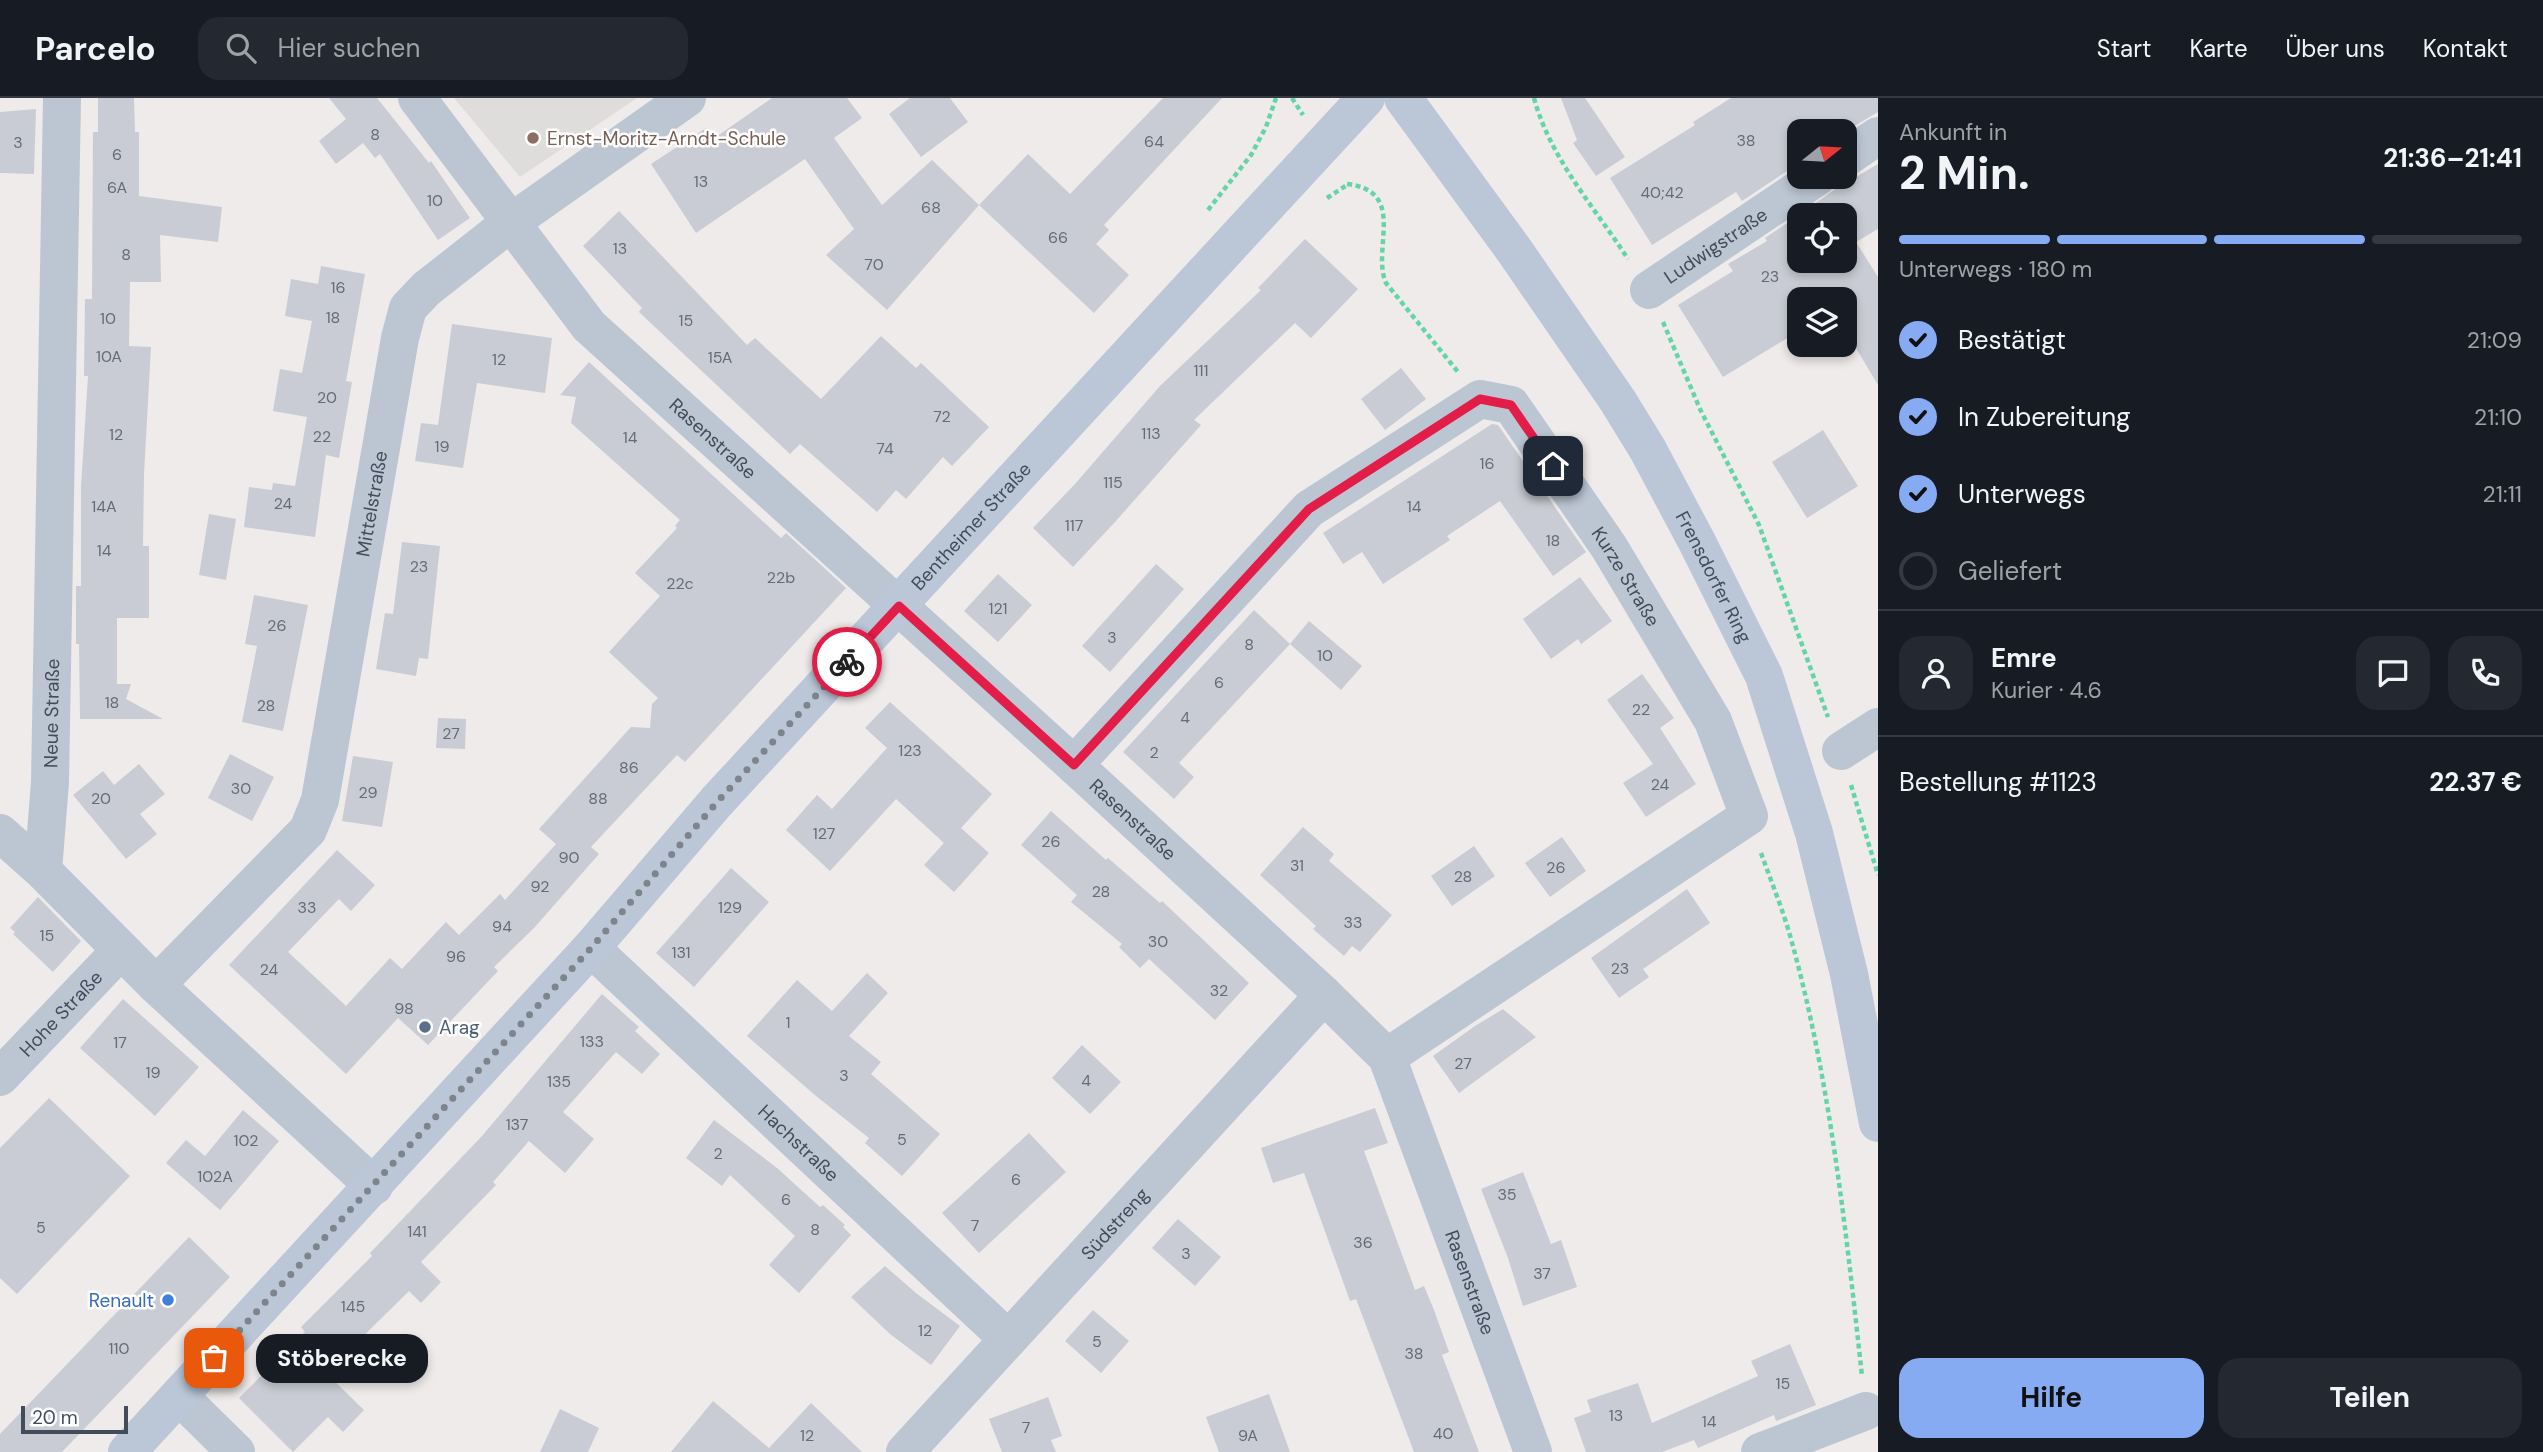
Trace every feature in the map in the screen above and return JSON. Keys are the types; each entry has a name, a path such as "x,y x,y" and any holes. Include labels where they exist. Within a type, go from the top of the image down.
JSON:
{"street":[{"name":"Neue Straße","path":"43,871 50,782 62,98"},
{"name":"Rasenstraße","path":"417,98 589,326 1074,765 1387,1056 1533,1452"},
{"name":"Mittelstraße","path":"156,985 308,830 320,800 400,338 408,308 426,289 510,223 687,98"},
{"name":"Bentheimer Straße","path":"127,1452 591,948 718,801 1366,98"},
{"name":"Frensdorfer Ring","path":"1403,98 1514,250 1624,411 1697,541 1764,676 1814,834 1849,974 1878,1123"},
{"path":"1857,150 1878,136"},
{"name":"Ludwigstraße","path":"1649,290 1799,189"},
{"path":"1074,765 1309,509 1480,399"},
{"name":"Kurze Straße","path":"1480,399 1511,405 1609,547 1713,720 1749,816"},
{"path":"1841,751 1878,727"},
{"path":"1387,1056 1749,816"},
{"path":"0,833 43,871 156,985 373,1186"},
{"name":"Hachstraße","path":"591,948 1008,1339"},
{"name":"Hohe Straße","path":"0,1077 121,950"},
{"name":"Südstreng","path":"905,1452 1324,995"},
{"path":"179,1396 236,1452"},
{"path":"1760,1452 1866,1411"}],"path":[{"path":"1292,98 1348,185 1365,187 1374,195 1381,208 1385,222 1382,273 1386,283 1480,399"},
{"path":"1534,98 1540,120 1583,195 1649,290 1700,410 1759,525 1841,751 1878,875"},
{"path":"1749,816 1791,937 1812,1027 1830,1131 1866,1411"}],"shaded area":[{"name":"Ernst-Moritz-Arndt-Schule","path":"454,98 637,98 520,177"}],"building":[{"path":"98,98 134,98 135,132 139,132 139,196 222,207 218,242 160,235 161,282 130,282 129,346 151,347 143,546 149,546 149,618 117,618 117,684 131,684 126,699 163,719 80,719 76,586 81,586 81,487 88,376 84,376 85,299 92,299 93,132 98,132"},
{"path":"329,98 377,98 429,163 431,161 470,218 438,240 380,154 375,158 363,143 336,164 319,141 346,119"},
{"path":"772,98 847,98 862,118 834,138 882,205 932,160 979,205 887,310 826,255 854,229 805,159 696,233 651,164 706,128 713,139"},
{"path":"910,98 950,98 968,122 921,157 889,114"},
{"path":"1163,98 1222,98 1104,225 1109,230 1096,244 1129,275 1094,313 979,205 1028,154 1070,194"},
{"path":"1561,98 1585,98 1625,157 1596,176 1573,143 1577,140"},
{"path":"1731,98 1878,98 1878,112 1857,124 1857,119 1787,119 1787,171 1742,201 1736,192 1652,245 1610,178 1695,125 1693,122"},
{"path":"36,109 34,174 0,173 0,112"},
{"path":"1878,164 1878,229 1857,241 1857,203 1816,203 1836,189 1857,189 1857,176"},
{"path":"619,211 747,345 755,338 821,399 881,336 916,368 921,363 989,427 952,466 943,457 906,499 896,490 877,512 800,444 790,454 639,312 642,308 583,246"},
{"path":"1787,223 1787,273 1857,273 1857,244 1878,277 1878,385 1857,350 1857,287 1787,287 1787,338 1723,377 1678,305 1733,271 1728,264 1767,241 1765,238"},
{"path":"1305,239 1358,289 1311,338 1295,323 1194,420 1201,425 1073,567 1033,528 1160,386 1261,290 1258,288"},
{"path":"321,266 365,274 346,381 352,382 339,458 326,455 315,537 244,527 249,487 272,490 273,483 295,486 307,417 273,411 280,369 302,373 312,321 285,316 291,279 318,284"},
{"path":"452,324 552,338 545,393 477,383 463,468 415,461 421,423 438,425"},
{"path":"589,362 781,538 786,533 846,588 685,762 677,755 591,847 599,854 534,928 494,967 498,971 428,1045 398,1018 346,1074 229,965 337,850 375,885 351,911 339,899 288,952 346,1006 390,958 402,969 446,922 459,935 500,894 505,900 556,844 539,829 631,727 650,728 652,704 658,698 609,652 660,596 635,573 677,528 675,526 680,520 571,423 576,397 560,395"},
{"path":"1401,368 1426,399 1385,430 1361,399"},
{"path":"1492,424 1498,425 1586,552 1553,576 1500,501 1447,536 1450,540 1383,584 1362,552 1343,564 1323,533"},
{"path":"1823,430 1858,486 1807,518 1772,462"},
{"path":"209,514 236,519 226,580 199,575"},
{"path":"402,542 440,546 428,659 419,658 416,676 376,669 385,613 393,614"},
{"path":"1156,564 1184,589 1110,672 1082,646"},
{"path":"998,574 1032,605 998,642 964,611"},
{"path":"1580,577 1612,621 1581,644 1578,639 1551,659 1523,619"},
{"path":"254,595 308,605 283,731 242,722 257,646 245,644"},
{"path":"1254,610 1290,644 1179,763 1194,777 1174,799 1123,752"},
{"path":"1309,621 1362,666 1341,690 1290,644"},
{"path":"1642,674 1674,718 1660,728 1696,784 1646,817 1623,783 1653,764 1607,700"},
{"path":"890,702 992,794 961,828 989,853 954,892 924,865 944,843 896,799 830,871 786,830 817,795 832,809 887,748 865,728"},
{"path":"438,718 466,719 465,749 436,748"},
{"path":"230,754 274,777 252,821 208,798"},
{"path":"353,756 393,762 382,827 342,821"},
{"path":"139,764 165,794 140,814 157,834 126,859 73,795 103,771 114,785"},
{"path":"1051,811 1106,860 1108,858 1160,903 1162,901 1249,983 1215,1020 1149,959 1140,968 1119,947 1122,944 1071,902 1077,895 1021,845"},
{"path":"1303,827 1334,854 1329,861 1392,915 1360,952 1352,946 1344,956 1313,929 1316,926 1260,875"},
{"path":"1562,837 1586,871 1550,897 1525,863"},
{"path":"1474,846 1495,876 1452,906 1431,876"},
{"path":"731,868 769,902 694,987 656,953"},
{"path":"1687,889 1710,923 1643,969 1649,977 1619,998 1591,958"},
{"path":"38,897 81,941 53,972 10,928"},
{"path":"867,973 888,993 849,1036 881,1062 871,1074 940,1134 902,1176 865,1143 869,1138 747,1036 797,980 832,1011"},
{"path":"602,994 639,1027 635,1031 660,1054 642,1074 616,1052 563,1112 594,1139 565,1173 529,1141 493,1182 496,1185 421,1262 441,1282 421,1303 409,1291 326,1373 364,1410 343,1432 328,1417 293,1452 239,1398 305,1332 301,1327 372,1256 370,1253 482,1136"},
{"path":"123,999 199,1067 155,1116 80,1048"},
{"path":"1503,1009 1536,1037 1459,1093 1433,1056"},
{"path":"1082,1045 1121,1082 1090,1114 1052,1078"},
{"path":"49,1098 130,1176 17,1294 0,1278 0,1148"},
{"path":"1375,1108 1388,1143 1364,1151 1415,1290 1424,1286 1434,1310 1449,1352 1442,1355 1479,1452 1414,1452 1356,1299 1350,1301 1304,1173 1273,1183 1261,1148"},
{"path":"243,1110 279,1141 220,1210 166,1163 186,1140 205,1156"},
{"path":"714,1120 777,1168 820,1207 823,1205 845,1225 843,1227 851,1235 799,1293 769,1265 795,1236 730,1175 722,1186 686,1158"},
{"path":"1029,1133 1066,1172 979,1253 942,1213"},
{"path":"1523,1172 1551,1244 1561,1240 1577,1287 1523,1306 1481,1189"},
{"path":"1178,1219 1221,1257 1195,1286 1152,1248"},
{"path":"189,1237 230,1277 62,1452 0,1452 0,1434"},
{"path":"885,1266 960,1326 931,1365 890,1334 851,1297"},
{"path":"1093,1310 1129,1341 1101,1373 1065,1341"},
{"path":"1790,1344 1816,1405 1776,1421 1774,1415 1698,1448 1694,1440 1662,1452 1586,1452 1574,1418 1591,1412 1587,1400 1638,1383 1652,1423 1758,1376 1751,1361"},
{"path":"1269,1394 1290,1452 1219,1452 1206,1417"},
{"path":"1048,1397 1062,1436 1051,1440 1056,1452 1002,1452 989,1419"},
{"path":"713,1401 769,1448 811,1403 862,1452 671,1452"},
{"path":"560,1409 599,1428 588,1452 540,1452"}],"way so far":[{"path":"214,1358 591,948 718,801 847,662"}],"place":[{"name":"Ernst-Moritz-Arndt-Schule","path":"533,138"},
{"name":"Arag","path":"425,1027"},
{"name":"Renault","path":"168,1300"},
{"name":"Stöberecke","path":"214,1358"}],"route":[{"path":"847,662 899,606 1074,765 1309,509 1480,399 1511,405 1553,466"}]}
